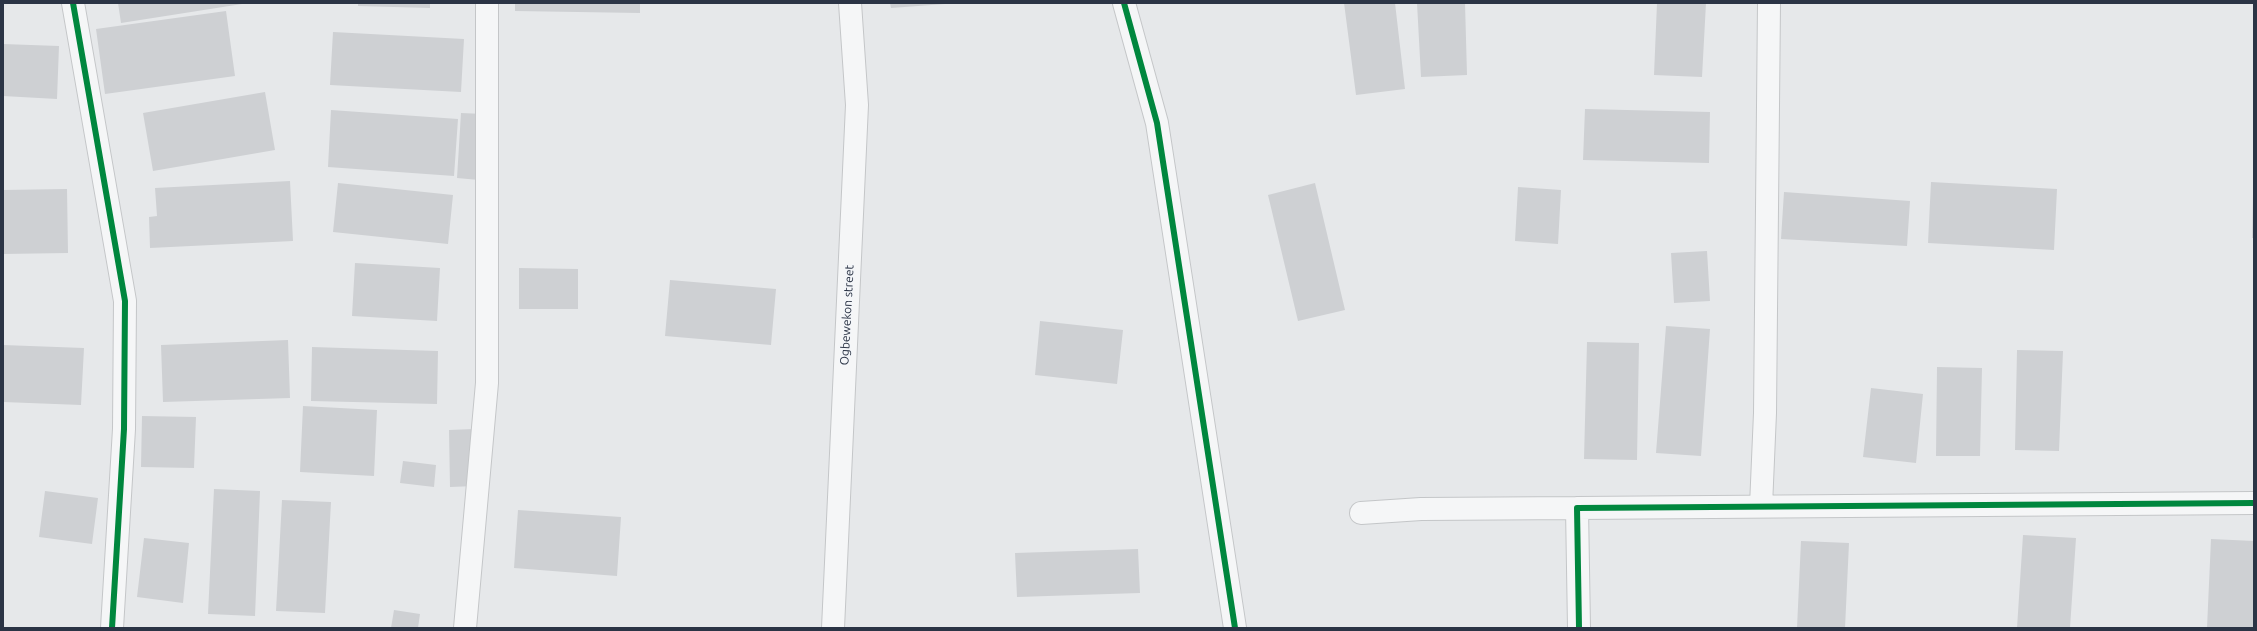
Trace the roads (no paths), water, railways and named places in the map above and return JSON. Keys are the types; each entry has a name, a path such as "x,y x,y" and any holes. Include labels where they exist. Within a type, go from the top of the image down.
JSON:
{"street":[{"path":"73,3 125,301 124,429 112,628"},
{"path":"465,628 487,383 487,3"},
{"name":"Ogbewekon street","path":"833,628 857,105 850,3"},
{"path":"1124,3 1157,123 1235,628"},
{"path":"1761,506 1765,414 1769,3"},
{"path":"1360,513 1421,509 1761,506 2034,506 2254,503"},
{"path":"1578,508 1579,628"}]}
